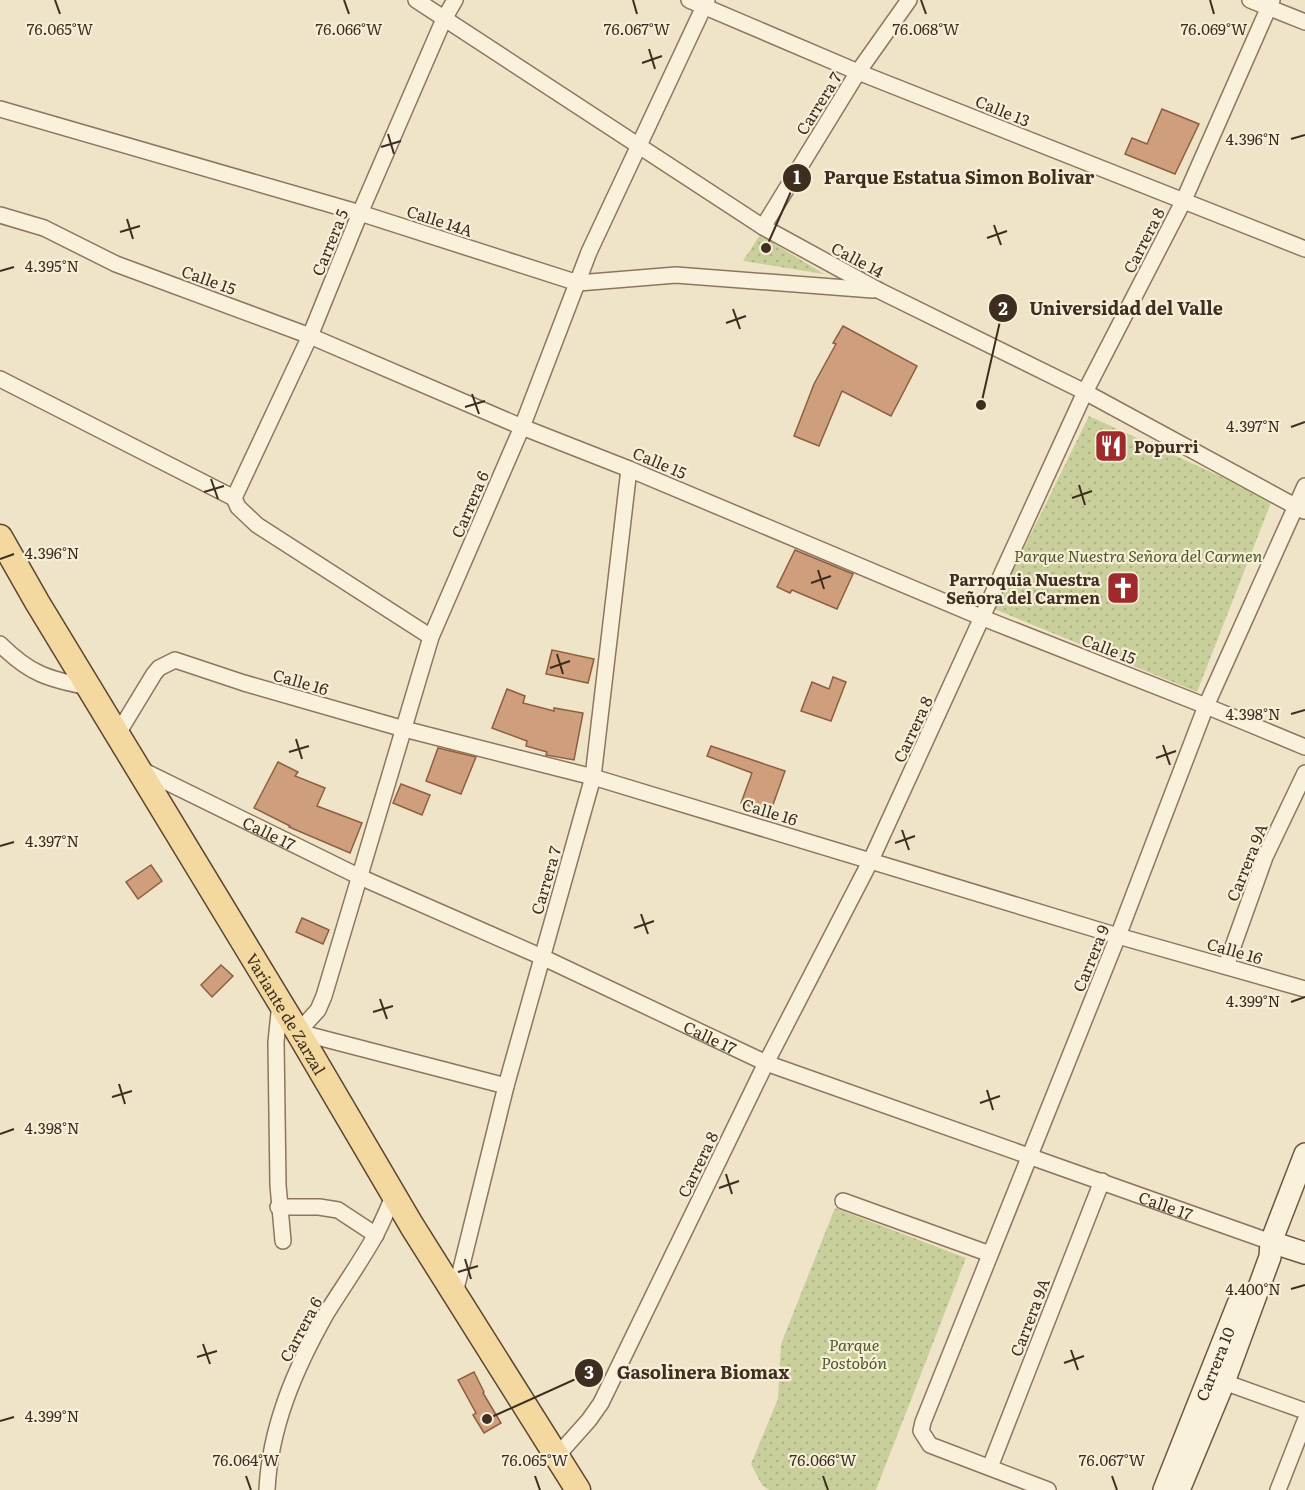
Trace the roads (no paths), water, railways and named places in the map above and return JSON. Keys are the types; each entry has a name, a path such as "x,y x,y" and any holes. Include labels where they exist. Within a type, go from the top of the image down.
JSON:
{"main road":[{"name":"Variante de Zarzal","path":"0,537 394,1195 578,1490"}],"street":[{"name":"Calle 14","path":"416,0 763,227 880,291 1085,392 1301,510"},
{"name":"Carrera 5","path":"234,498 310,336 360,213 444,19 455,0"},
{"name":"Calle 13","path":"689,0 706,3 858,72 1305,249"},
{"name":"Carrera 7","path":"763,227 858,72 909,0"},
{"path":"1250,0 1270,3 1305,22"},
{"name":"Carrera 6","path":"298,1032 318,1010 324,996 431,637 522,427 589,252 706,3"},
{"name":"Carrera 8","path":"556,1457 602,1403 766,1063 871,860 1085,392 1183,202 1270,3"},
{"name":"Calle 14A","path":"0,109 360,213 578,283 676,275 715,276 747,281 880,291"},
{"name":"Calle 15","path":"0,215 44,228 116,264 310,336 522,427 629,469 983,618 1305,747"},
{"path":"0,379 234,498 238,507 256,525 431,637"},
{"name":"Carrera 7","path":"455,1293 506,1086 593,777 629,469"},
{"name":"Carrera 9","path":"990,1467 930,1445 921,1431 923,1422 1118,936 1206,706 1301,510 1305,486"},
{"path":"0,644 14,658 42,677 88,687"},
{"name":"Calle 16","path":"117,735 154,674 175,660 404,729 593,777 1118,936 1305,989"},
{"name":"Calle 17","path":"137,768 360,878 542,957 766,1063 1305,1253"},
{"name":"Carrera 9A","path":"1226,966 1265,857 1305,773"},
{"path":"280,1004 276,1042 278,1207 283,1241"},
{"path":"298,1032 506,1086"},
{"name":"Carrera 10","path":"1179,1490 1224,1382 1270,1257 1271,1242 1305,1154"},
{"name":"Carrera 9A","path":"990,1467 1102,1181"},
{"name":"Carrera 6","path":"267,1490 268,1468 276,1426 289,1388 326,1316 376,1235 394,1195"},
{"path":"843,1201 990,1254"},
{"path":"278,1207 319,1207 338,1210 376,1235"},
{"name":"Carrera 10","path":"1164,1490 1258,1252 1271,1242"},
{"path":"1224,1382 1305,1411"},
{"path":"1278,1490 1305,1421"},
{"path":"990,1467 1048,1490"}],"place":[{"name":"Parque Estatua Simon Bolivar","path":"766,248"},
{"name":"Universidad del Valle","path":"981,405"},
{"name":"Popurri","path":"1111,446"},
{"name":"Parroquia Nuestra Señora del Carmen","path":"1123,588"},
{"name":"Gasolinera Biomax","path":"487,1419"}],"park label":[{"name":"Parque Nuestra Señora del Carmen","path":"1138,555"},
{"name":"Parque Postobón","path":"854,1353"}]}
